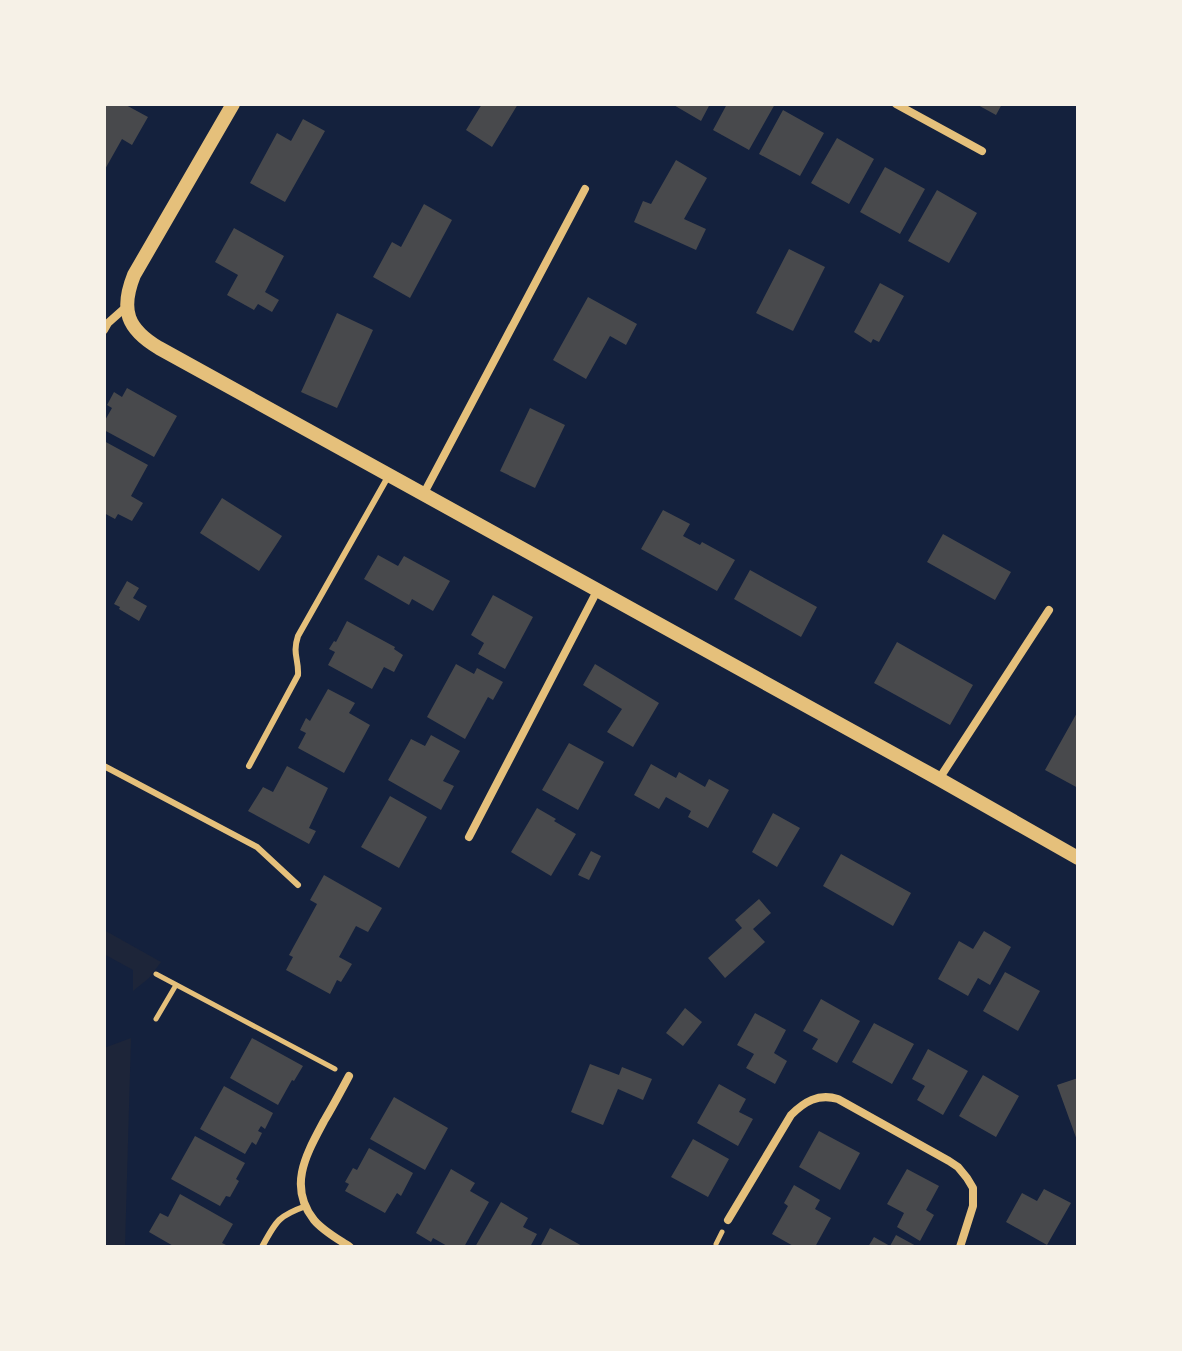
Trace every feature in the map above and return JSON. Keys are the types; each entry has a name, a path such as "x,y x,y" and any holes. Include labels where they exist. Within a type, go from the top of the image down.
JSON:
{"street":[{"path":"233,104 134,275 126,307 140,334 423,495 1078,858"},
{"path":"896,104 982,151"},
{"path":"423,495 585,189"},
{"path":"105,325 126,307"},
{"path":"469,837 597,591"},
{"path":"939,779 1049,610"},
{"path":"349,1076 304,1157 301,1180 306,1206 315,1221 350,1247"},
{"path":"728,1220 791,1115 803,1103 827,1095 958,1167 973,1188 973,1206 960,1247"}],"lane":[{"path":"249,766 298,675 294,646 298,636 389,475"},
{"path":"104,766 257,847 298,885"},
{"path":"262,1247 274,1225 286,1213 306,1206"}],"path":[{"path":"156,974 349,1076"},
{"path":"156,1019 176,985"}],"shaded area":[{"path":"104,930 161,962 149,978 133,991 133,970 104,954"},
{"path":"131,1038 125,1247 104,1247 104,1048"}],"building":[{"path":"104,104 124,104 148,117 132,145 122,139 104,171"},
{"path":"482,104 518,104 492,147 466,130"},
{"path":"672,104 710,104 701,121"},
{"path":"727,104 775,104 749,150 713,130"},
{"path":"976,104 1002,104 996,115"},
{"path":"783,110 824,133 800,176 759,154"},
{"path":"303,119 325,131 285,202 250,183 277,133 291,141"},
{"path":"837,138 874,159 849,204 811,183"},
{"path":"676,160 707,178 684,219 706,229 696,250 634,222 643,201 651,204"},
{"path":"885,167 925,189 900,234 860,212"},
{"path":"937,190 977,213 949,263 908,241"},
{"path":"424,204 452,220 410,298 373,277 392,242 401,247"},
{"path":"234,228 284,256 265,292 279,300 272,312 258,304 254,310 227,295 238,275 215,262"},
{"path":"789,249 825,267 793,331 756,313"},
{"path":"880,283 904,296 879,342 873,339 871,343 854,332"},
{"path":"588,297 637,324 626,345 610,336 586,379 553,360"},
{"path":"337,313 373,330 337,408 301,392"},
{"path":"127,388 177,416 154,457 104,430 104,422 112,408 107,405 114,392 122,397"},
{"path":"530,408 565,425 535,488 500,471"},
{"path":"104,441 148,465 131,496 143,503 132,521 118,514 115,519 104,513"},
{"path":"222,498 282,536 259,571 200,533"},
{"path":"663,510 690,524 683,536 700,545 702,542 735,560 717,591 641,549"},
{"path":"943,534 1011,572 995,600 927,562"},
{"path":"378,555 398,566 404,556 450,581 433,611 412,599 409,605 364,579"},
{"path":"750,570 817,607 801,637 734,599"},
{"path":"127,581 139,588 133,598 147,606 139,621 114,604"},
{"path":"493,595 533,617 505,669 478,654 484,643 471,635"},
{"path":"347,621 395,647 403,655 394,672 384,667 372,689 328,665 335,652 329,649"},
{"path":"897,642 973,685 950,725 874,683"},
{"path":"456,664 474,674 477,668 503,682 493,700 488,697 465,739 427,717"},
{"path":"595,664 659,703 633,747 607,732 622,709 583,685"},
{"path":"328,689 355,703 349,713 370,725 344,773 298,748 306,733 300,730 306,718 310,721"},
{"path":"1078,711 1078,788 1045,770"},
{"path":"431,735 460,751 443,781 454,786 441,810 388,780 411,739 425,746"},
{"path":"569,743 604,762 578,810 542,790"},
{"path":"651,764 676,778 679,772 705,787 709,779 729,790 708,828 688,817 691,811 666,797 659,809 634,795"},
{"path":"287,766 328,788 309,828 316,831 309,844 248,811 263,787 273,792"},
{"path":"390,796 427,817 399,868 361,847"},
{"path":"537,808 576,834 551,876 511,852"},
{"path":"773,813 800,828 777,867 752,852"},
{"path":"591,851 601,856 589,880 578,875"},
{"path":"841,854 911,893 893,926 823,886"},
{"path":"324,875 382,908 368,932 356,926 339,957 352,964 341,982 337,980 330,994 286,970 293,957 289,955 317,904 310,900"},
{"path":"759,899 771,913 753,929 765,942 725,978 708,958 742,928 735,920"},
{"path":"984,931 1011,947 990,985 978,978 968,996 938,979 959,941 973,949"},
{"path":"1005,972 1040,991 1018,1031 983,1011"},
{"path":"821,999 860,1021 837,1063 812,1049 818,1039 803,1031"},
{"path":"685,1008 702,1022 683,1046 666,1033"},
{"path":"755,1013 786,1030 774,1053 787,1061 775,1084 746,1068 754,1054 737,1045"},
{"path":"874,1023 914,1044 892,1084 852,1062"},
{"path":"252,1038 303,1066 278,1105 230,1078"},
{"path":"928,1049 968,1071 943,1115 917,1100 925,1086 912,1079"},
{"path":"590,1064 619,1075 622,1067 652,1079 643,1100 618,1089 603,1125 571,1112"},
{"path":"983,1075 1019,1096 996,1137 959,1116"},
{"path":"1078,1078 1078,1143 1057,1085"},
{"path":"719,1084 746,1099 739,1112 753,1119 738,1146 697,1123"},
{"path":"224,1086 273,1113 265,1129 261,1126 258,1131 262,1133 256,1145 252,1142 245,1154 200,1129"},
{"path":"394,1097 448,1128 425,1170 370,1139"},
{"path":"819,1131 860,1153 840,1190 799,1167"},
{"path":"195,1136 245,1163 230,1197 226,1196 220,1206 171,1179"},
{"path":"693,1139 729,1159 708,1197 671,1177"},
{"path":"369,1148 413,1173 401,1196 397,1193 385,1213 345,1191 349,1184 345,1182 353,1168 357,1170"},
{"path":"451,1169 475,1183 470,1191 489,1202 464,1247 449,1247 433,1238 431,1242 416,1233"},
{"path":"907,1169 939,1186 926,1210 934,1215 920,1241 897,1227 904,1213 887,1204"},
{"path":"794,1185 820,1200 815,1209 831,1218 815,1247 795,1247 772,1234 788,1206 784,1203"},
{"path":"1044,1189 1071,1203 1047,1245 1006,1222 1022,1193 1037,1201"},
{"path":"180,1194 233,1224 222,1243 230,1247 175,1247 149,1232 160,1213 168,1217"},
{"path":"501,1202 528,1218 523,1227 537,1234 530,1247 475,1247"},
{"path":"550,1228 584,1247 540,1247"},
{"path":"896,1235 918,1247 868,1247 874,1237 890,1246"}]}
